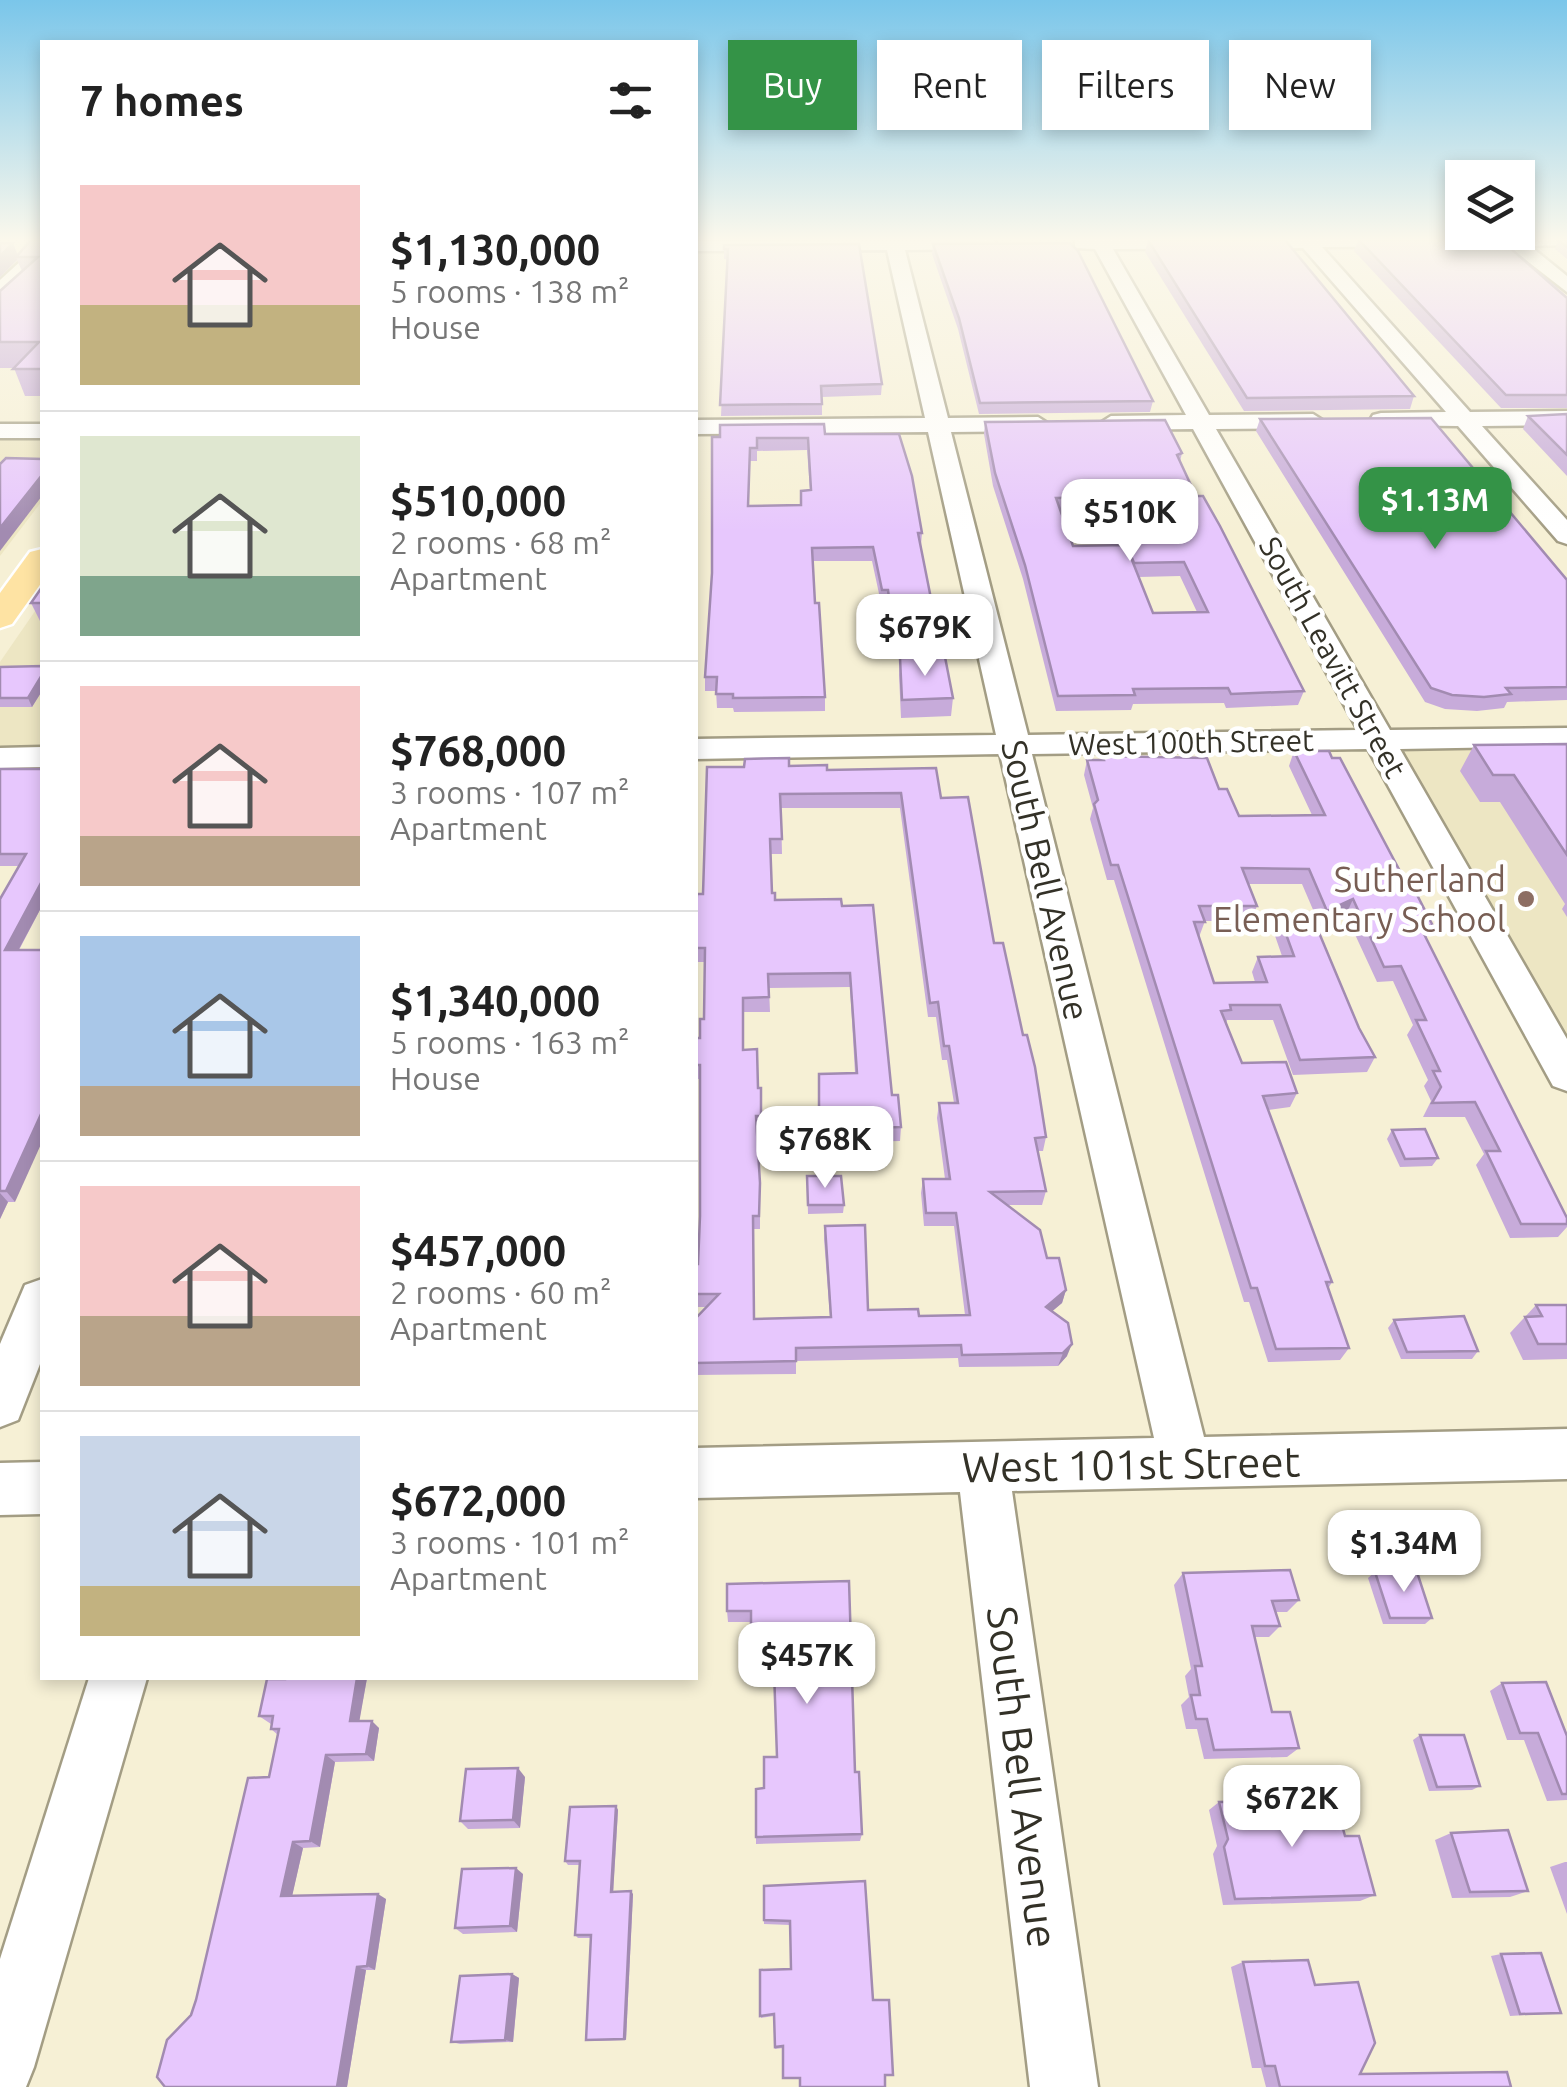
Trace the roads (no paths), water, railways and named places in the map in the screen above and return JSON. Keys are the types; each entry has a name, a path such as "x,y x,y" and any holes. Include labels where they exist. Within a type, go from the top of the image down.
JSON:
{"main road":[{"path":"0,617 40,561"}],"street":[{"name":"South Bell Avenue","path":"917,337 1185,1462"},
{"name":"South Leavitt Street","path":"1154,337 1567,1075"},
{"path":"1392,337 1567,536"},
{"path":"698,426 1567,418"},
{"path":"0,431 40,431"},
{"name":"West 100th Street","path":"698,749 1567,737"},
{"path":"0,758 40,757"},
{"path":"0,1402 40,1305"},
{"name":"West 101st Street","path":"698,1473 1567,1454"},
{"name":"South Bell Avenue","path":"983,1467 1064,2087"},
{"path":"0,1489 40,1488"},
{"path":"0,2068 117,1680"}],"place":[{"name":"Sutherland Elementary School","path":"1526,899"}]}
